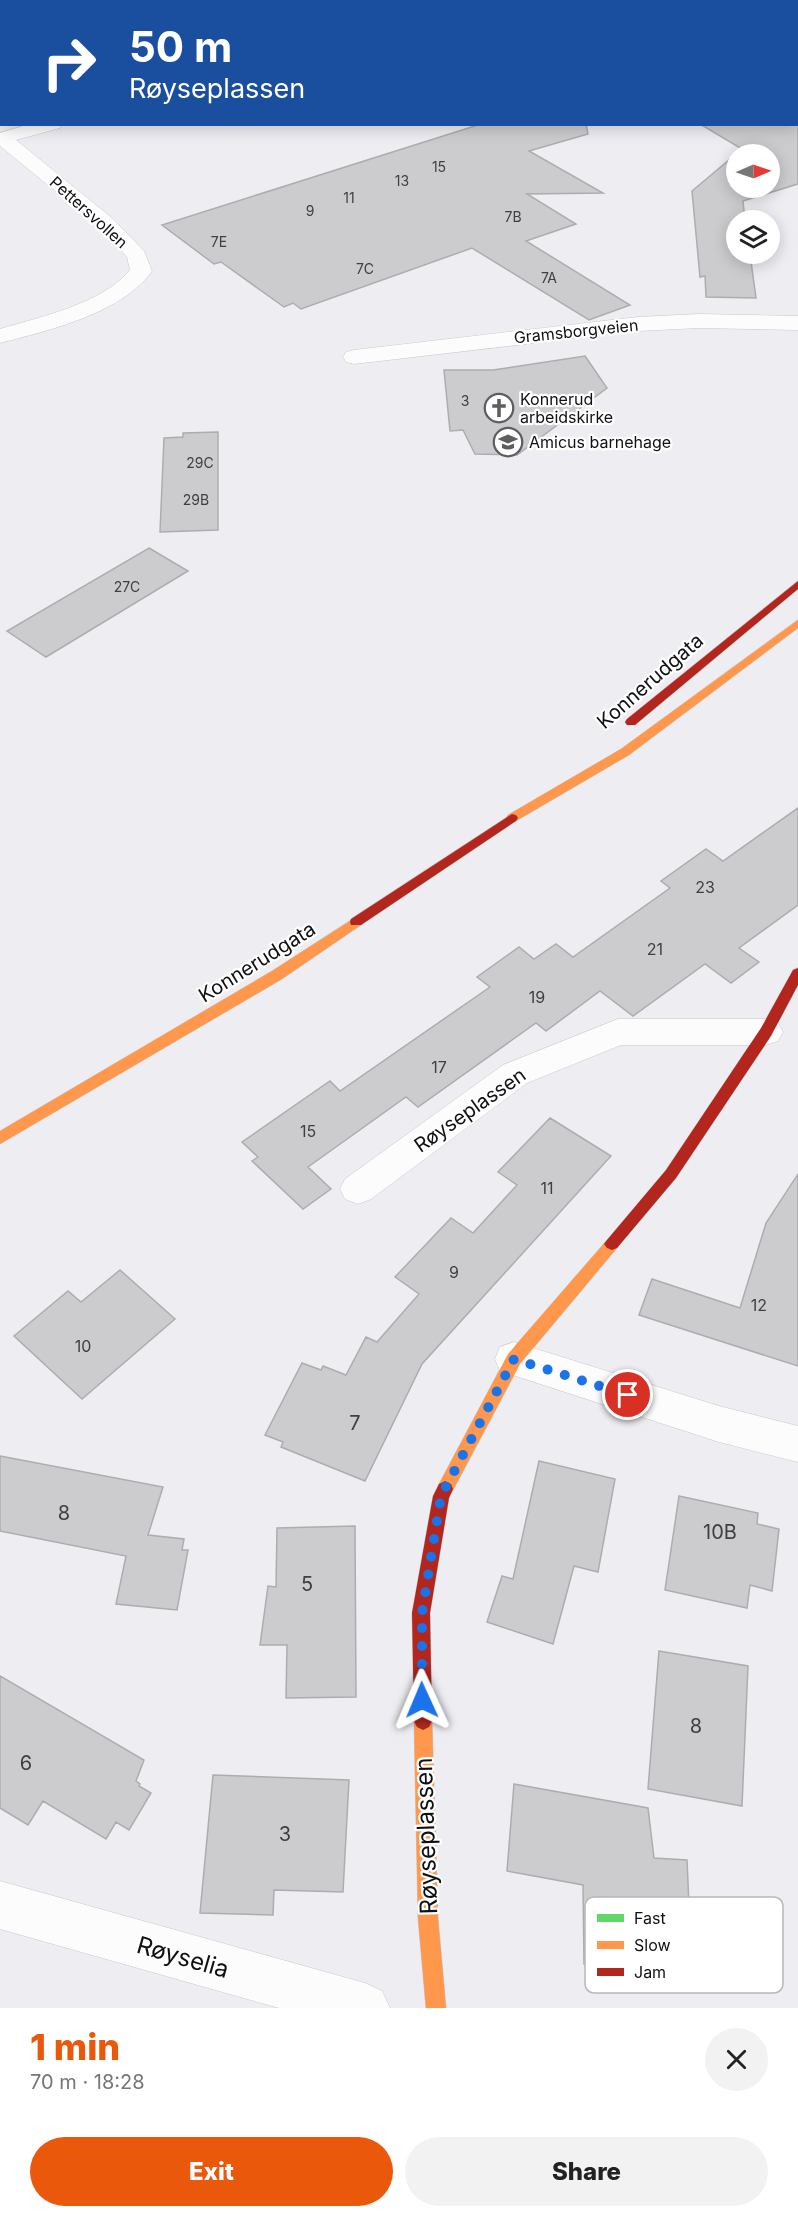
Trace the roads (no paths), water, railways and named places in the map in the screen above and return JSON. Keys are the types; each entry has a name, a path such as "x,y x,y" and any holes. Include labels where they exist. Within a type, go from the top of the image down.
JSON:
{"main road":[{"name":"Konnerudgata","path":"621,731 798,584"},
{"name":"Konnerudgata","path":"0,1138 277,975 528,807 625,752 798,623"},
{"name":"Konnerudgata","path":"528,807 596,752"},
{"name":"Røyseplassen","path":"436,2008 427,1906 422,1613 441,1496 514,1359 671,1174 766,1032 798,973"}],"street":[{"name":"Pettersvollen","path":"1,137 45,126"},
{"name":"Pettersvollen","path":"0,336 87,308 124,288 141,271 137,255 105,222 1,137"},
{"name":"Gramsborgveien","path":"354,357 638,324 688,321 798,323"},
{"name":"Røyseplassen","path":"358,1189 515,1074 618,1032 766,1032"},
{"path":"514,1359 719,1424 798,1444"},
{"name":"Røyselia","path":"0,1905 365,2008"}],"place":[{"name":"Konnerud arbeidskirke","path":"499,408"},
{"name":"Amicus barnehage","path":"508,442"}]}
